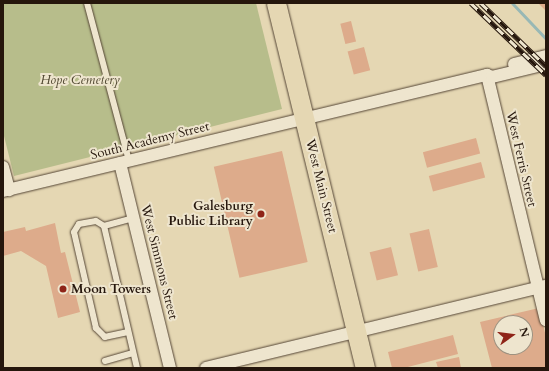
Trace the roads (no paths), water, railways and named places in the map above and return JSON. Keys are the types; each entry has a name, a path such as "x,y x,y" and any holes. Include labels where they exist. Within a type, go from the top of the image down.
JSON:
{"main road":[{"name":"West Main Street","path":"276,3 365,368"}],"street":[{"name":"South Academy Street","path":"6,191 487,75 492,77 544,60"},
{"name":"West Ferris Street","path":"487,75 542,287 546,320"},
{"name":"West Simmons Street","path":"124,162 134,218 170,368"},
{"path":"3,167 6,191"},
{"path":"206,368 542,287"}],"lane":[{"path":"87,3 124,162"},
{"path":"104,226 134,218"},
{"path":"128,332 105,337 96,328 74,237 75,228 79,224 96,221 104,226 133,353 136,368"},
{"path":"105,361 133,353"}],"waterway":[{"path":"512,3 546,39"}],"railway":[{"path":"471,3 546,75"},
{"path":"481,3 546,66"}],"place":[{"name":"Galesburg Public Library","path":"261,214"},
{"name":"Moon Towers","path":"63,289"}],"park label":[{"name":"Hope Cemetery","path":"80,80"}]}
